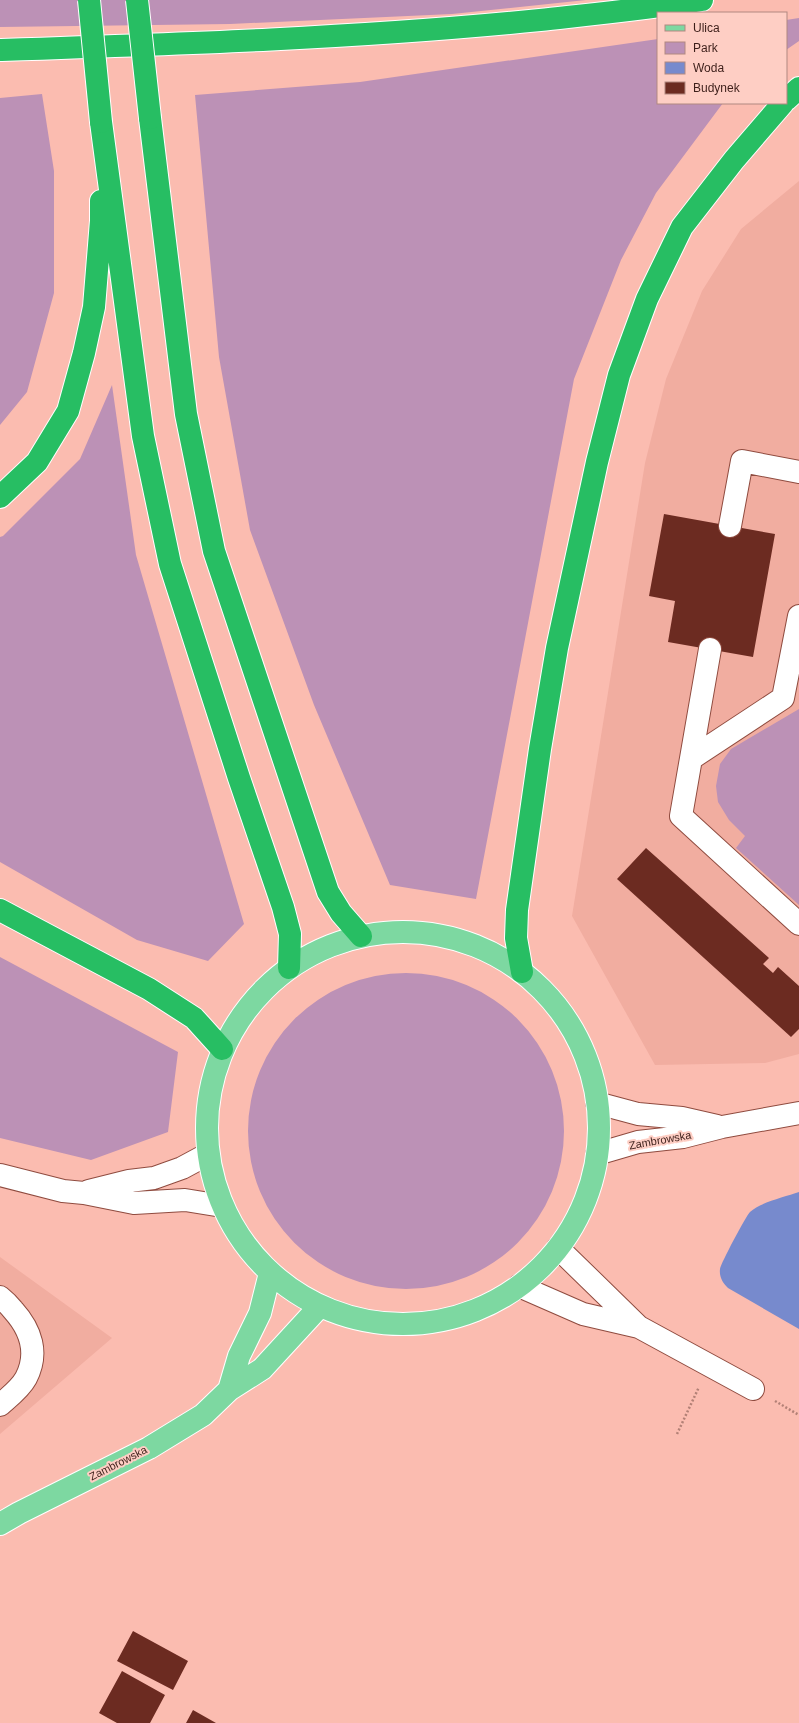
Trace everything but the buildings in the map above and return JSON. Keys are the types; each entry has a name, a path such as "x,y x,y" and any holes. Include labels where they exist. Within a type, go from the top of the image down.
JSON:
{"highway":[{"path":"89,0 102,122 143,436 170,564 239,778 284,907 290,934 289,968"},
{"path":"137,0 186,414 214,551 328,892 341,913 361,936"},
{"path":"0,50 240,42 472,27 652,8 702,0"},
{"path":"787,99 799,88"},
{"path":"522,972 516,938 517,910 540,749 557,648 596,462 619,375 647,299 682,227 734,160 782,104"},
{"path":"0,497 37,462 68,411 84,353 94,308 101,221 102,122"},
{"path":"0,910 149,989 194,1018 222,1049"}],"main road":[{"path":"395,932 429,933 462,941 494,954 522,972 545,993 564,1017 572,1030 580,1044 591,1073 597,1103 597,1154 589,1189 574,1223 558,1248 518,1286 482,1307 442,1320 401,1324 360,1319 320,1306 294,1291 270,1273 242,1242 222,1206 208,1154 208,1100 222,1049 250,1004 289,968 324,948 361,936 395,932"},
{"name":"Zambrowska","path":"229,1390 239,1356 260,1313 270,1273"},
{"name":"Zambrowska","path":"0,1524 149,1448 203,1415 229,1390 262,1369 320,1306"}],"street":[{"path":"730,526 742,461 799,472"},
{"path":"692,758 783,698 796,650 799,616"},
{"path":"710,649 681,816 799,924"},
{"name":"Zambrowska","path":"597,1103 638,1114 682,1118 722,1127"},
{"name":"Zambrowska","path":"597,1154 638,1142 683,1137 722,1127 799,1113"},
{"path":"84,1193 129,1181 154,1178 182,1168 208,1154"},
{"path":"0,1175 63,1191 84,1193 134,1203 185,1200 222,1206"},
{"path":"558,1248 639,1327"},
{"path":"518,1286 583,1314 639,1327 753,1389"},
{"path":"0,1297 21,1319 29,1333 33,1351 31,1366 25,1379 16,1391 0,1405"}],"path":[{"path":"677,1434 709,1365"}],"shaded area":[{"path":"799,181 799,1054 765,1063 655,1065 572,916 645,463 666,379 702,291 741,229"},
{"path":"0,1257 112,1338 0,1434"}],"green space":[{"path":"0,0 586,0 452,14 230,24 0,27"},
{"path":"799,18 799,41 787,49 787,20"},
{"path":"657,39 657,104 722,104 656,193 621,260 574,379 476,899 390,885 314,705 250,530 219,357 195,95 360,82"},
{"path":"42,94 54,171 54,293 27,392 0,425 0,98"},
{"path":"112,385 136,555 244,924 208,961 137,940 0,862 0,537 3,536 80,459"},
{"path":"799,709 799,905 736,848 745,836 729,820 718,802 716,786 720,764 731,749"},
{"path":"0,957 178,1052 168,1132 91,1160 0,1138"},
{"path":"406,973 437,976 466,985 494,1000 518,1019 537,1043 552,1071 561,1100 564,1131 561,1162 552,1191 537,1219 518,1243 494,1262 466,1277 437,1286 406,1289 375,1286 346,1277 318,1262 294,1243 275,1219 260,1191 251,1162 248,1131 251,1100 260,1071 275,1043 294,1019 318,1000 346,985 375,976"}],"water":[{"path":"799,1192 799,1329 728,1288 722,1280 720,1269 729,1249 750,1212 760,1205"}]}
